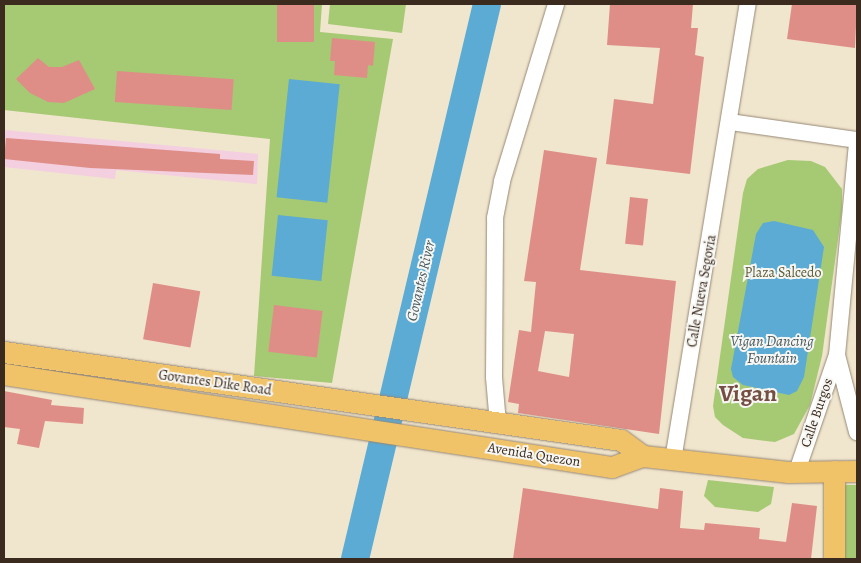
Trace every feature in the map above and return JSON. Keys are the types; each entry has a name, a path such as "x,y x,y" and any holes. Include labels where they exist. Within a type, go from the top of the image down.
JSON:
{"main road":[{"name":"Govantes Dike Road","path":"4,352 434,416"},
{"path":"95,387 99,366"},
{"name":"Govantes Dike Road","path":"4,374 429,438"},
{"path":"334,423 338,401"},
{"name":"Avenida Quezon","path":"434,416 621,440 643,456"},
{"path":"429,438 434,416"},
{"name":"Avenida Quezon","path":"429,438 612,467 643,456 797,472 857,471"},
{"path":"834,471 834,559"}],"street":[{"path":"498,424 494,377 495,218 502,181 556,4"},
{"name":"Calle Nueva Segovia","path":"673,460 748,4"},
{"path":"730,122 857,142"},
{"name":"Calle Burgos","path":"797,472 837,355 857,142"},
{"name":"Calle Burgos","path":"837,355 857,432"}],"shaded area":[{"path":"4,130 258,154 257,184 116,170 115,179 4,167"}],"green space":[{"path":"4,4 322,4 320,32 393,39 332,383 254,376 270,139 4,110"},
{"path":"330,4 406,4 402,33 328,24"},
{"name":"Plaza Salcedo","path":"788,160 811,161 825,167 842,189 842,210 822,356 810,405 794,434 775,442 743,438 723,425 715,417 713,406 743,193 747,179 758,169"},
{"path":"708,480 774,487 771,504 758,512 715,507 704,496"},
{"path":"842,485 857,485 857,559 842,559"}],"water":[{"path":"289,79 340,84 327,203 277,197"},
{"path":"278,215 328,220 321,281 272,276"},
{"name":"Vigan Dancing Fountain","path":"774,221 813,230 824,247 804,377 797,391 789,395 743,385 733,377 731,369 756,234 763,223"}],"building":[{"path":"277,4 314,4 314,42 277,42"},
{"path":"610,4 693,4 691,28 698,28 695,55 704,57 690,174 606,164 614,99 653,104 660,48 607,45"},
{"path":"792,4 857,4 855,48 787,39"},
{"path":"332,38 375,42 373,66 368,65 367,78 334,75 335,61 330,61"},
{"path":"38,58 49,67 62,67 79,60 95,89 64,103 48,102 30,93 16,79"},
{"path":"117,71 234,79 232,110 115,102"},
{"path":"6,138 220,154 220,159 254,161 253,175 90,168 4,159"},
{"path":"544,150 597,158 580,270 676,281 659,434 518,413 519,404 508,402 519,330 531,332 536,282 524,281","holes":["545,331 574,334 569,377 538,371"]},
{"path":"630,197 648,199 643,246 625,244"},
{"path":"153,283 200,291 190,347 143,339"},
{"path":"274,305 323,311 317,358 268,352"},
{"path":"4,391 52,400 51,405 84,408 83,424 45,421 39,448 17,444 20,429 4,427"},
{"path":"523,488 658,509 660,488 683,491 680,528 704,530 705,523 760,528 759,539 786,542 792,503 817,506 811,559 513,559"}],"waterway":[{"name":"Govantes River","path":"355,559 487,4"}],"district":[{"name":"Vigan","path":"748,394"}]}
